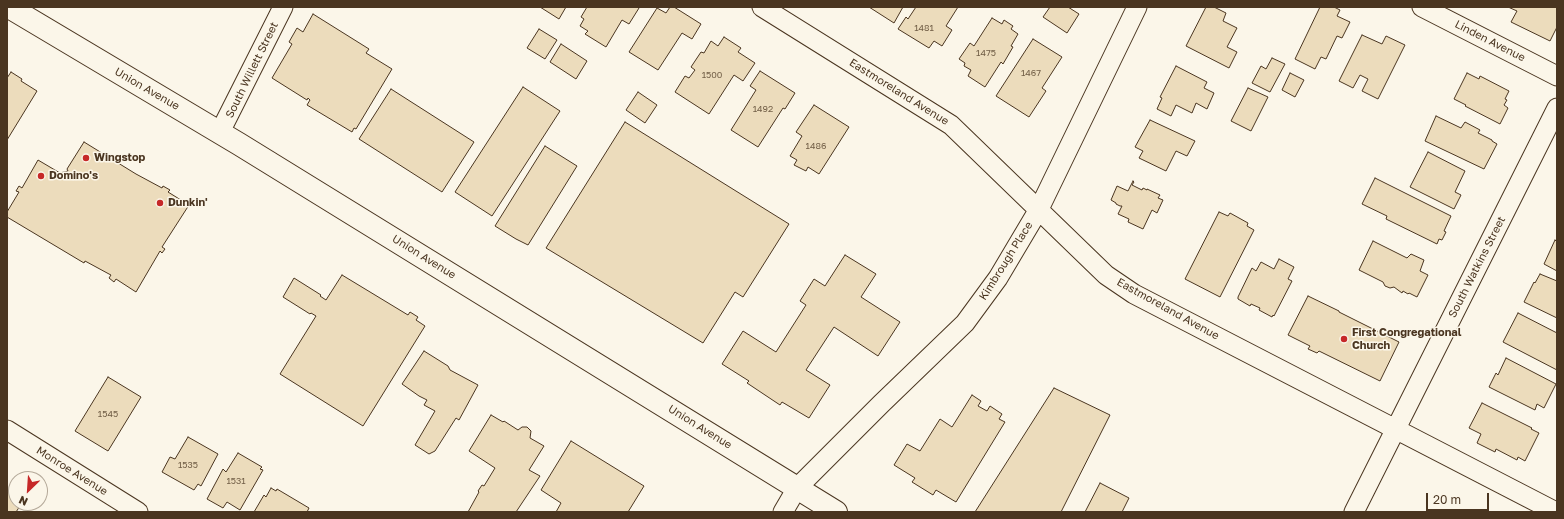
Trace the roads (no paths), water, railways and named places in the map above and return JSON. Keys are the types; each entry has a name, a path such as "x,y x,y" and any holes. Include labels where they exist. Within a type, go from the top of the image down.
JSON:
{"main road":[{"name":"Union Avenue","path":"9,7 220,132 836,512"}],"street":[{"name":"South Willett Street","path":"220,132 283,7"},
{"name":"Eastmoreland Avenue","path":"762,7 951,125 1106,275 1134,294 1556,512"},
{"name":"Kimbrough Place","path":"783,512 797,488 965,323 998,278 1038,209 1137,7"},
{"name":"Linden Avenue","path":"1422,7 1557,76"},
{"name":"South Watkins Street","path":"1354,512 1557,108"},
{"name":"Monroe Avenue","path":"7,430 138,512"}],"place":[{"name":"Wingstop","path":"86,158"},
{"name":"Domino's","path":"41,176"},
{"name":"Dunkin'","path":"160,203"},
{"name":"First Congregational Church","path":"1344,339"}]}
